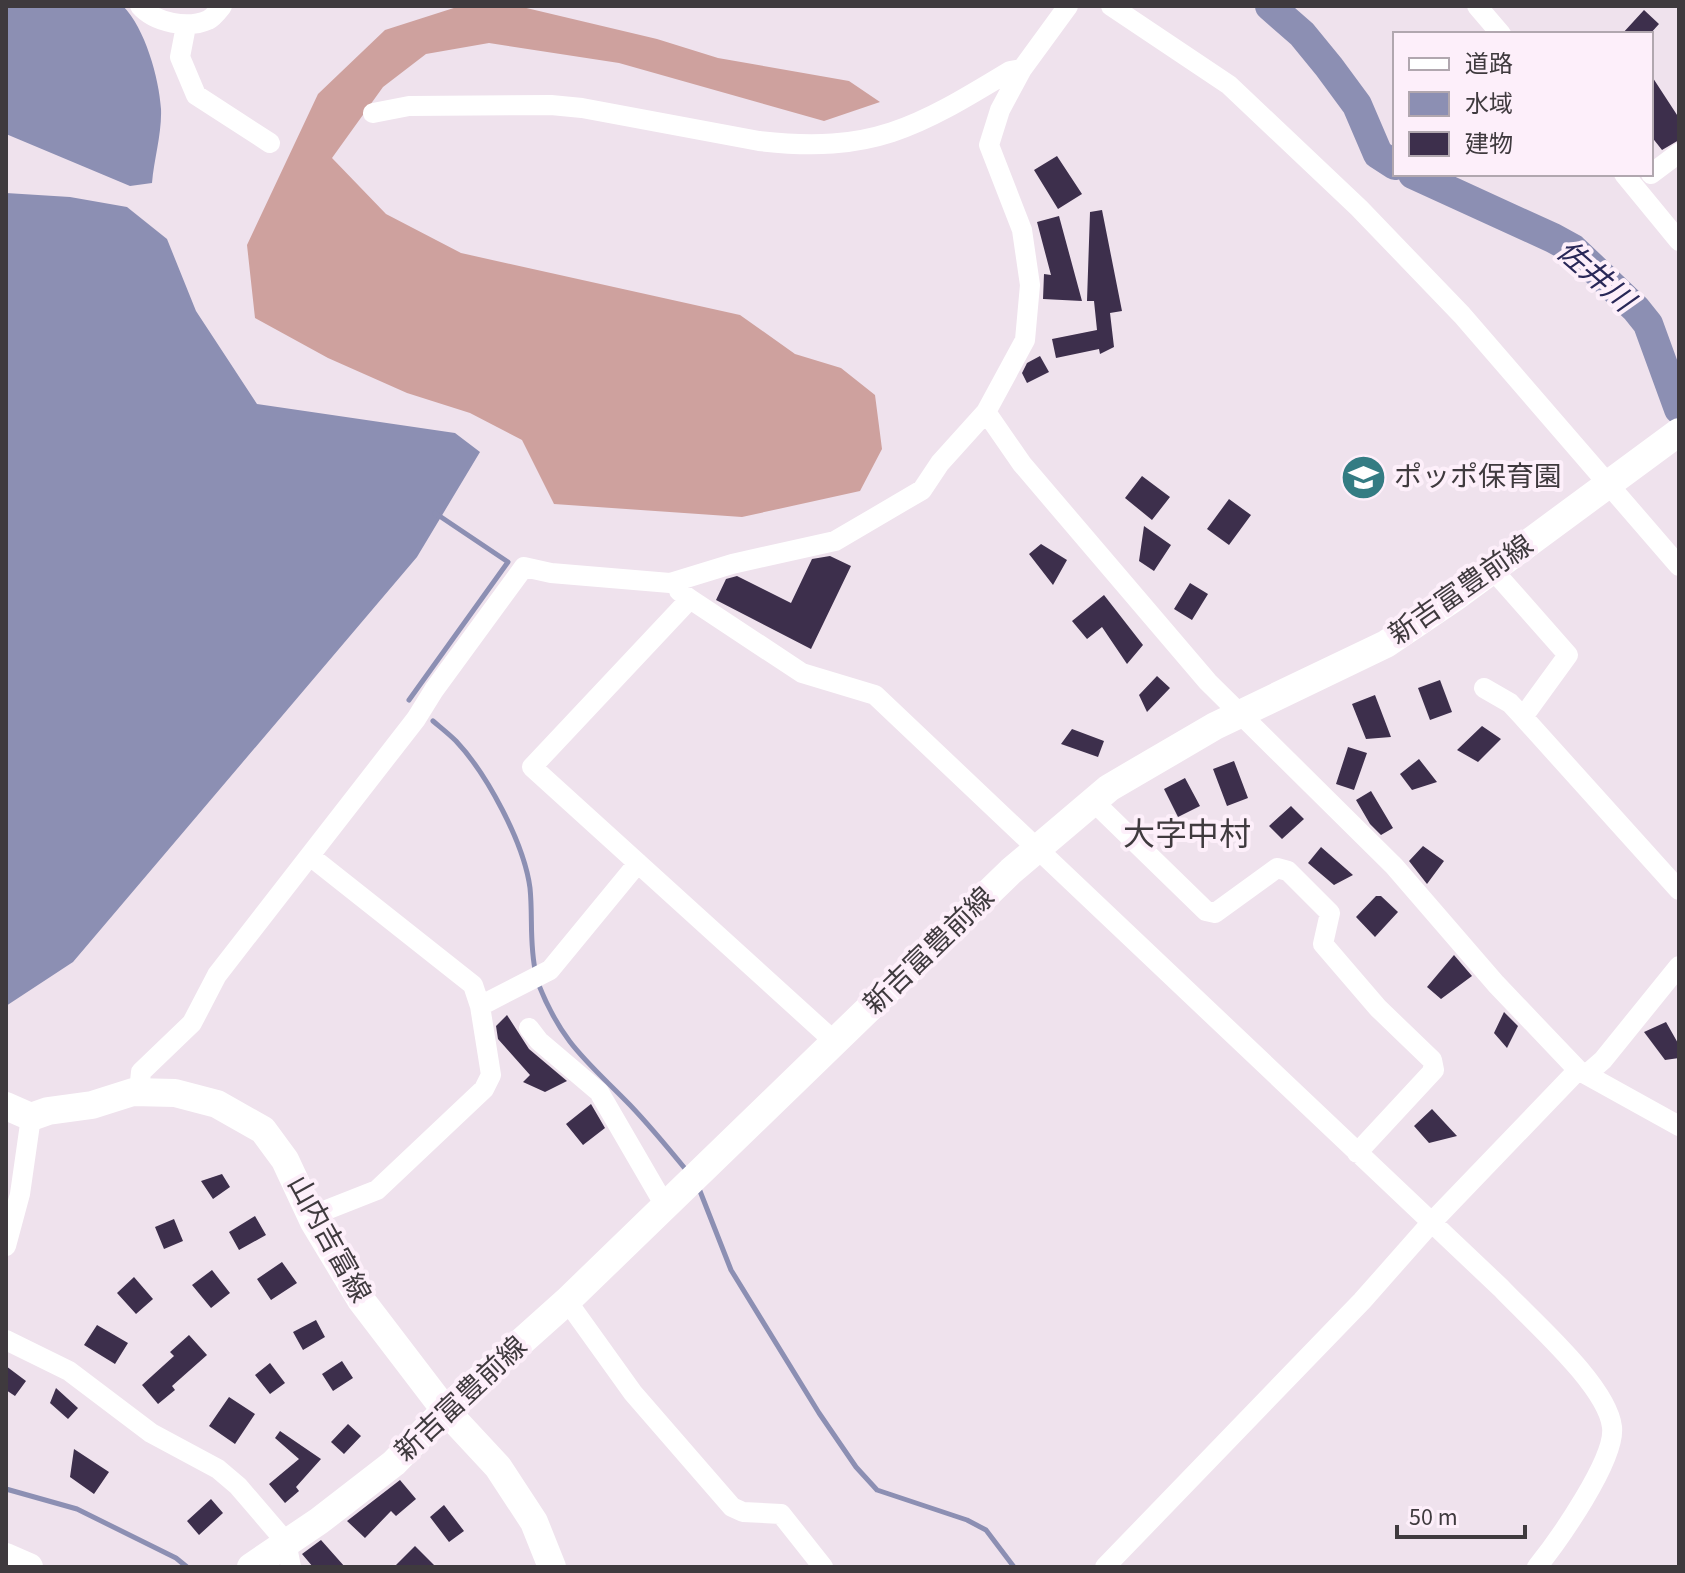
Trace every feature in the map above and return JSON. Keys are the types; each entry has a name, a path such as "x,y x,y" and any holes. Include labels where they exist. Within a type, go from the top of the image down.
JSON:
{"main road":[{"name":"新吉富豊前線","path":"251,1567 288,1555 319,1521 394,1463 445,1410 567,1301 1011,871 1109,788 1215,726 1386,644 1679,432"},
{"name":"山内吉富線","path":"18,1111 48,1111 92,1105 133,1092 175,1093 217,1104 263,1130 285,1160 311,1216 361,1300 445,1410 498,1467 534,1522 552,1567"},
{"path":"6,1557 29,1567"}],"street":[{"path":"140,6 162,19 186,26 211,19 222,6"},
{"path":"139,1092 141,1072 192,1023 217,975 416,719 524,567 551,573 670,583 732,564 835,541 922,490 940,463 986,412 1025,340 1030,285 1022,230 989,145 1000,110 1022,69 1068,6"},
{"path":"1111,6 1229,85 1359,208 1462,315 1679,566"},
{"path":"1477,6 1499,32"},
{"path":"186,26 180,57 196,95 270,143"},
{"path":"373,113 409,106 551,105 759,141 789,145 839,144 873,139 918,124 1010,71 1022,69"},
{"path":"1653,169 1679,153"},
{"path":"1640,177 1679,241"},
{"path":"986,412 1022,464 1208,682 1394,866 1496,984 1582,1072 1679,1126"},
{"path":"1492,569 1568,655 1523,717"},
{"path":"670,583 802,673 875,695 1501,1288 1568,1358 1601,1396 1609,1412 1612,1430 1604,1462 1537,1567"},
{"path":"690,599 532,767 835,1042"},
{"path":"1484,688 1510,703 1679,890"},
{"path":"1093,801 1206,911 1215,913 1277,868 1288,871 1330,913 1323,944 1378,1008 1432,1060 1434,1070 1357,1153"},
{"path":"310,856 473,985 480,1006 491,1075 484,1089 377,1190 311,1216"},
{"path":"480,1006 550,970 638,863"},
{"path":"1105,1567 1362,1301 1431,1223 1582,1072 1603,1060 1679,966"},
{"path":"529,1028 539,1041 599,1092 664,1204"},
{"path":"6,1246 20,1194 18,1111"},
{"path":"567,1301 633,1393 732,1507 743,1512 781,1514 823,1567"},
{"path":"6,1340 69,1371 151,1433 218,1469 238,1486 288,1555"}],"shaded area":[{"path":"460,6 518,6 657,39 718,58 849,81 880,102 824,121 619,63 489,43 426,54 383,87 332,158 386,214 461,253 740,315 795,354 841,368 875,395 882,449 860,491 742,517 554,504 522,440 470,413 407,393 328,358 255,318 247,245 318,94 385,30"}],"water":[{"path":"6,6 123,6 131,15 150,54 160,97 160,127 152,183 130,186 6,134"},
{"path":"6,193 70,197 127,207 167,239 196,311 257,404 455,433 480,452 417,557 73,962 6,1006"}],"building":[{"path":"1644,10 1659,24 1652,32 1624,32"},
{"path":"1653,78 1679,118 1679,140 1662,150 1653,139"},
{"path":"1057,156 1082,194 1058,209 1034,170"},
{"path":"1102,210 1122,311 1110,313 1114,347 1100,354 1099,349 1056,358 1052,339 1097,330 1094,301 1087,301 1090,212"},
{"path":"1059,216 1082,301 1043,299 1044,274 1051,275 1037,222"},
{"path":"1040,356 1049,372 1027,383 1022,373 1027,363"},
{"path":"1142,476 1170,497 1152,520 1125,498"},
{"path":"1229,499 1251,515 1229,545 1207,529"},
{"path":"1144,526 1171,545 1154,571 1139,561"},
{"path":"1041,544 1067,560 1053,585 1029,554"},
{"path":"830,556 851,566 811,649 716,600 726,579 737,576 791,603 812,559"},
{"path":"1190,583 1208,594 1192,620 1174,609"},
{"path":"1104,595 1143,645 1127,664 1102,627 1087,639 1072,621"},
{"path":"1157,676 1170,688 1147,712 1139,695"},
{"path":"1440,680 1452,712 1430,720 1418,688"},
{"path":"1375,695 1391,737 1366,739 1352,704"},
{"path":"1482,726 1501,739 1478,762 1457,750"},
{"path":"1072,729 1104,741 1098,757 1061,744"},
{"path":"1348,747 1367,753 1354,790 1336,784"},
{"path":"1419,759 1437,782 1412,790 1400,774"},
{"path":"1234,761 1248,798 1227,806 1213,769"},
{"path":"1185,778 1200,806 1178,817 1164,789"},
{"path":"1371,791 1393,828 1381,835 1370,824 1356,800"},
{"path":"1291,806 1304,819 1282,839 1269,826"},
{"path":"1423,846 1444,861 1427,884 1409,861"},
{"path":"1321,847 1353,875 1334,885 1308,863"},
{"path":"1376,896 1381,896 1398,912 1375,937 1356,917"},
{"path":"1454,955 1472,976 1441,999 1427,987"},
{"path":"1504,1012 1518,1026 1507,1048 1494,1033"},
{"path":"507,1015 529,1049 567,1081 545,1092 523,1082 530,1075 498,1039 496,1026"},
{"path":"1666,1022 1679,1045 1679,1058 1665,1060 1644,1032"},
{"path":"591,1104 605,1128 583,1145 566,1124"},
{"path":"1432,1109 1457,1136 1429,1143 1414,1126"},
{"path":"222,1174 230,1187 213,1199 201,1181"},
{"path":"255,1216 266,1235 239,1250 229,1232"},
{"path":"174,1219 183,1241 164,1249 155,1227"},
{"path":"282,1262 297,1283 271,1300 257,1279"},
{"path":"212,1270 230,1293 211,1308 192,1285"},
{"path":"134,1277 153,1299 136,1314 117,1293"},
{"path":"316,1320 325,1337 303,1350 293,1332"},
{"path":"97,1325 128,1343 115,1364 84,1345"},
{"path":"189,1335 207,1355 172,1386 175,1390 158,1404 142,1385 174,1356 170,1352"},
{"path":"342,1361 353,1378 333,1391 322,1374"},
{"path":"270,1363 285,1383 270,1394 255,1375"},
{"path":"6,1366 26,1381 15,1396 6,1390"},
{"path":"56,1388 78,1408 68,1419 50,1403"},
{"path":"229,1397 255,1414 235,1444 209,1426"},
{"path":"348,1424 361,1436 344,1454 331,1442"},
{"path":"280,1431 321,1459 296,1487 299,1491 285,1503 269,1484 299,1459 275,1438"},
{"path":"74,1449 109,1472 94,1494 70,1477"},
{"path":"400,1480 416,1499 396,1516 391,1511 365,1538 347,1521"},
{"path":"211,1499 223,1513 199,1535 187,1521"},
{"path":"444,1505 464,1531 449,1542 430,1517"},
{"path":"321,1540 345,1567 313,1567 302,1554"},
{"path":"415,1546 436,1567 394,1567"}],"waterway":[{"name":"佐井川","path":"1270,6 1302,34 1329,67 1357,105 1378,154 1393,164"},
{"name":"佐井川","path":"1417,176 1573,249 1648,324 1679,409"},
{"path":"409,700 508,562 435,513"},
{"path":"433,721 468,755 512,830 530,888 536,974"},
{"path":"538,983 566,1037 687,1171"},
{"path":"698,1186 731,1270 856,1467 877,1490 967,1520 986,1530 1014,1567"},
{"path":"6,1489 77,1509 176,1558 187,1567"}],"place":[{"name":"ポッポ保育園","path":"1363,477"}],"district":[{"name":"大字中村","path":"1187,835"}]}
